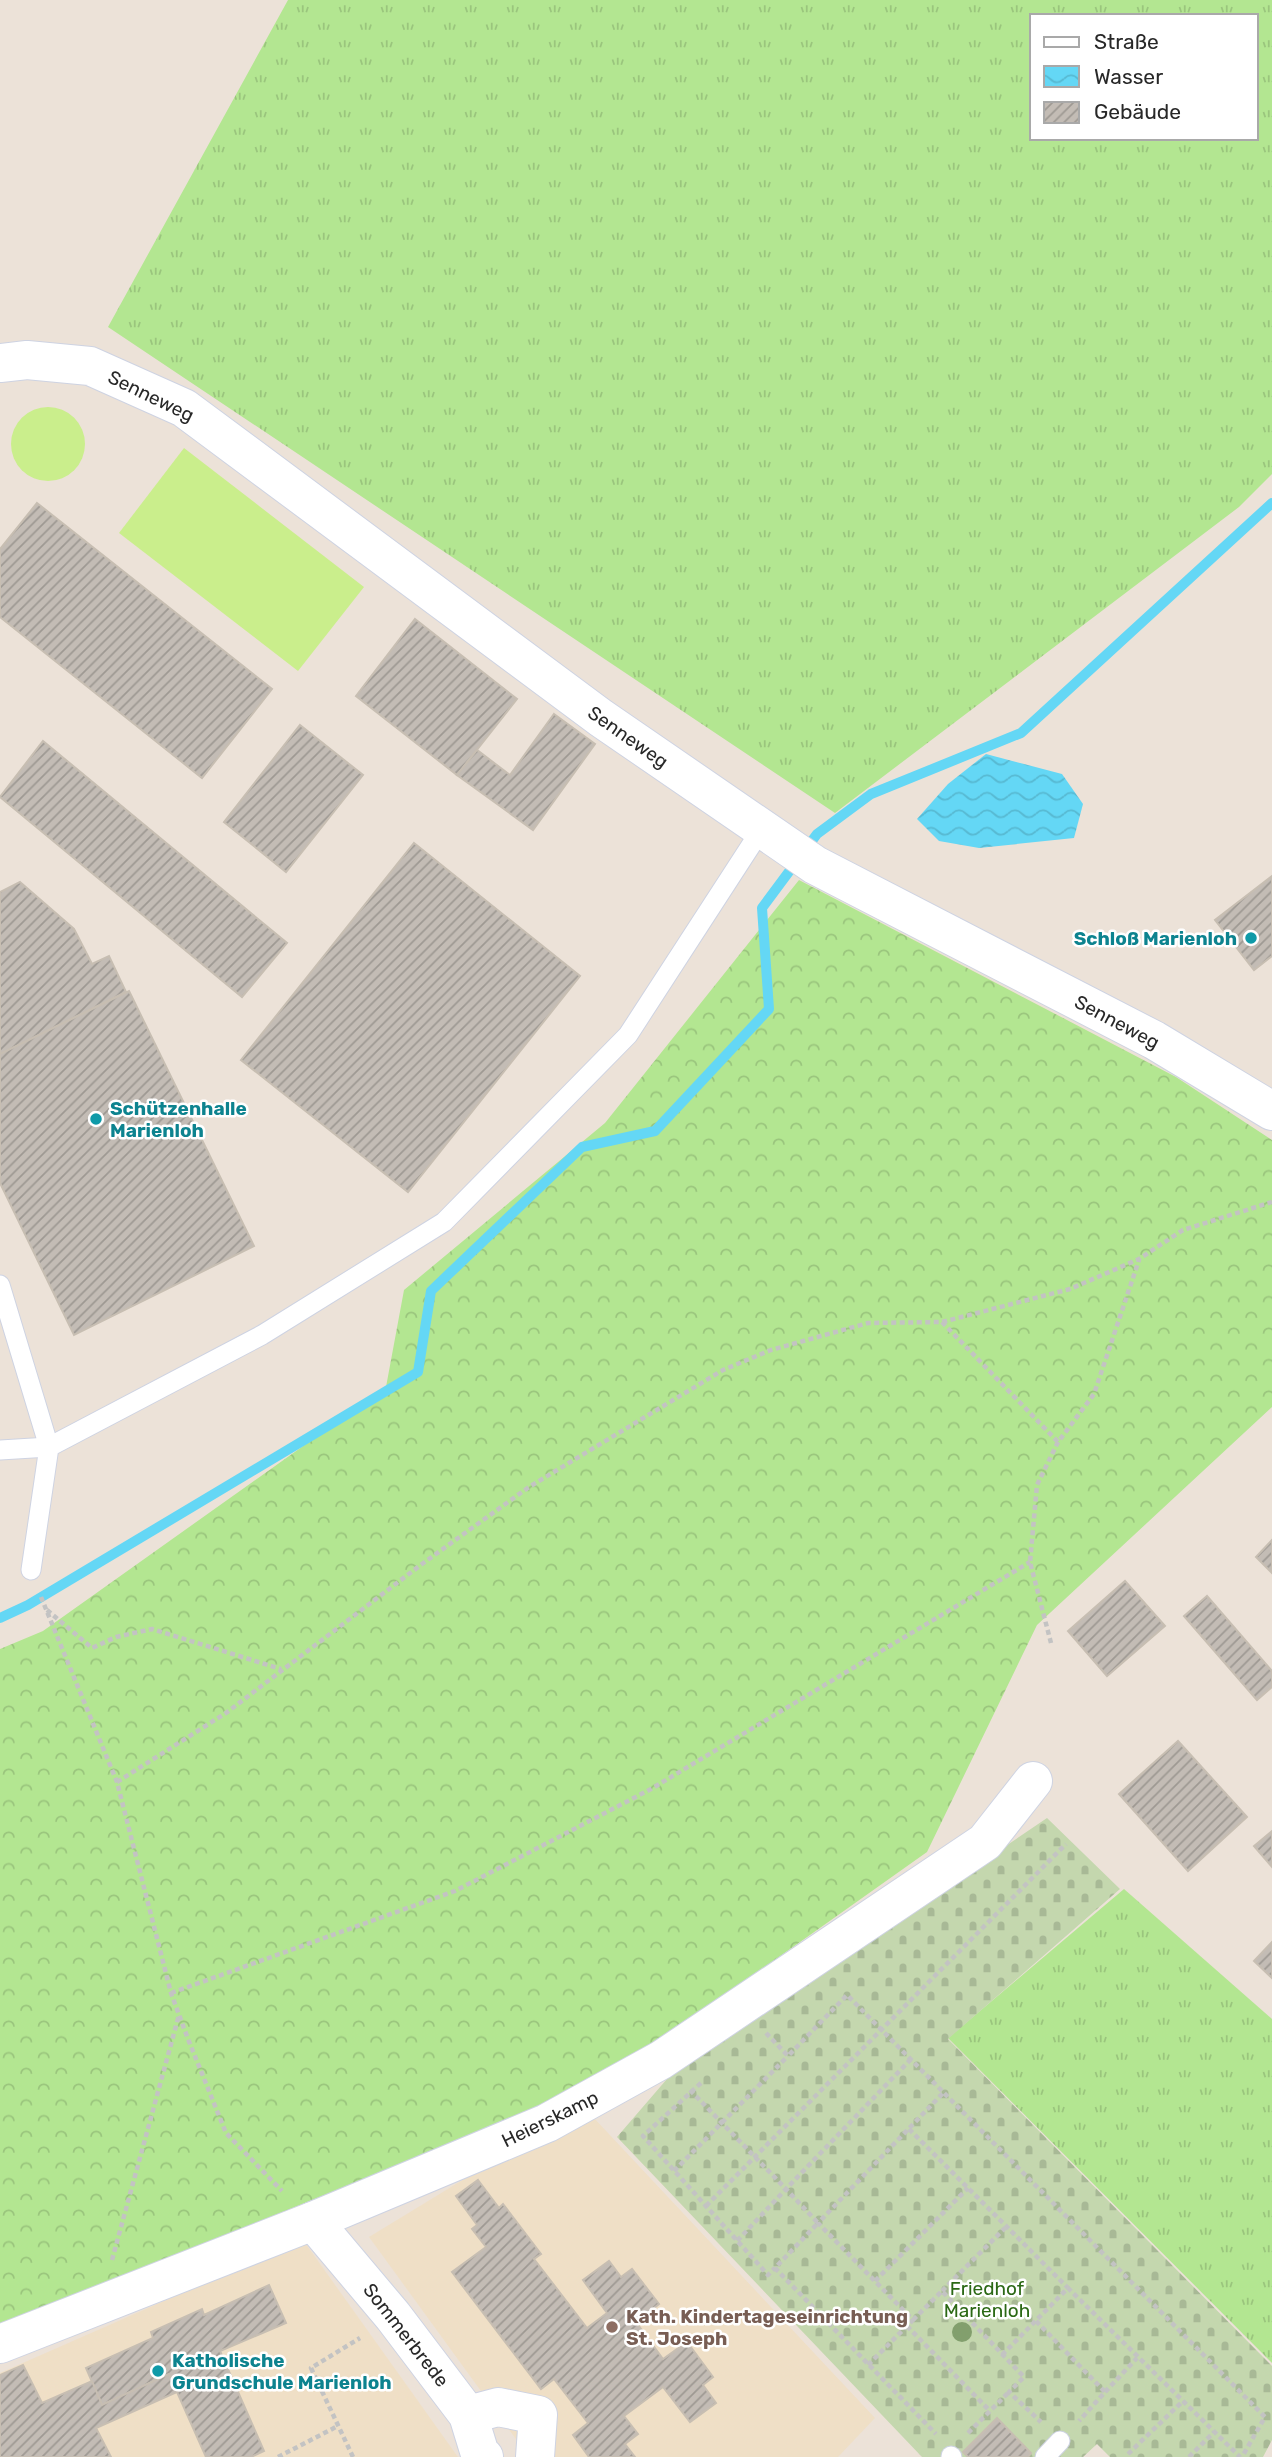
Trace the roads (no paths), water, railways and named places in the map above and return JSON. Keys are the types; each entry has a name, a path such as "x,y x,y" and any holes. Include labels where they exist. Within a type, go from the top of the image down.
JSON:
{"street":[{"name":"Senneweg","path":"0,363 27,360 90,366 184,408 590,710 815,865 1154,1040 1272,1111"},
{"name":"Heierskamp","path":"0,2344 313,2221 547,2123 661,2060 985,1842 1033,1781"},
{"name":"Sommerbrede","path":"313,2221 393,2316 468,2415 480,2454 484,2457"},
{"path":"468,2415 498,2407 538,2414 535,2457"}],"lane":[{"path":"0,1450 49,1447 262,1335 444,1222 628,1035 772,837"},
{"path":"0,1285 49,1447 31,1570"},
{"path":"1045,2457 1060,2441"}],"water":[{"path":"986,754 1062,774 1083,804 1074,838 979,848 939,841 917,819 948,784"}],"waterway":[{"path":"0,1618 28,1605 418,1372 431,1291 582,1147 655,1131 769,1009 762,908 817,834 871,794 1021,733 1272,503"}],"place":[{"name":"Schloß Marienloh","path":"1251,938"},
{"name":"Schützenhalle Marienloh","path":"96,1119"},
{"name":"Kath. Kindertageseinrichtung St. Joseph","path":"612,2327"},
{"name":"Katholische Grundschule Marienloh","path":"158,2371"}],"park label":[{"name":"Friedhof Marienloh","path":"987,2299"}]}
